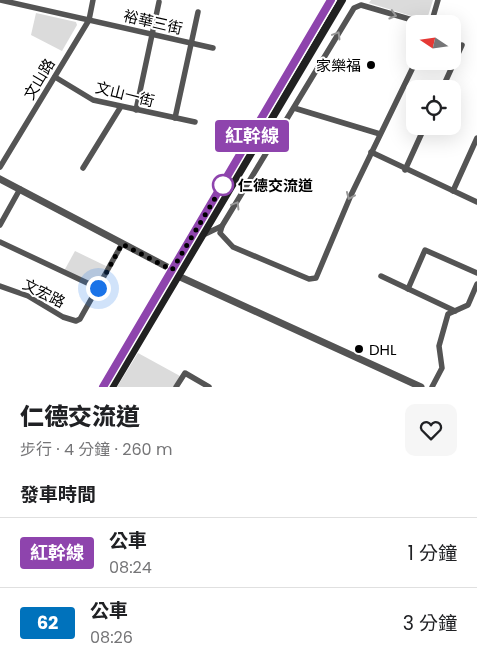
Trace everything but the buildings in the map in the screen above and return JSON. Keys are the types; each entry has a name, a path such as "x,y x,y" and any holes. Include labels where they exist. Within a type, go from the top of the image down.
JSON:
{"main road":[{"path":"112,387 331,0"},
{"path":"103,387 175,273 201,236 342,0"}],"street":[{"name":"裕華三街","path":"0,0 213,48"},
{"name":"文山路","path":"0,167 89,20 93,0"},
{"path":"434,15 438,0"},
{"path":"136,110 159,2"},
{"path":"406,18 361,5 354,8 222,226 220,233 233,247 309,279 316,278 371,152 412,70"},
{"path":"175,118 198,12"},
{"path":"446,80 462,45"},
{"name":"文山一街","path":"55,77 93,100 120,108 195,122"},
{"path":"84,168 120,108"},
{"path":"294,108 380,134"},
{"path":"405,170 421,135"},
{"path":"453,191 477,138"},
{"path":"371,152 405,170 477,202"},
{"path":"0,179 175,273 421,387"},
{"path":"0,225 20,189"},
{"path":"201,236 222,226"},
{"path":"0,242 98,288"},
{"name":"文宏路","path":"0,286 28,296 64,317 76,321 80,319 122,244"},
{"path":"408,289 425,250 477,273"},
{"path":"380,276 455,311"},
{"path":"432,387 442,368 439,346 448,314 468,305 477,284"},
{"path":"176,387 185,373 209,387"}],"shaded area":[{"path":"371,0 433,0 428,15 408,15 369,3"},
{"path":"36,13 76,22 77,25 62,51 31,35"},
{"path":"75,251 106,266 98,282 89,283 64,271"},
{"path":"138,353 180,376 173,387 117,387"}],"bus line":[{"name":"紅幹線","path":"103,387 254,134 331,0"}],"place":[{"name":"家樂福","path":"371,65"},
{"name":"仁德交流道","path":"223,185"},
{"name":"DHL","path":"359,349"}],"route":[{"path":"98,288 122,244 172,270 223,185"}]}
